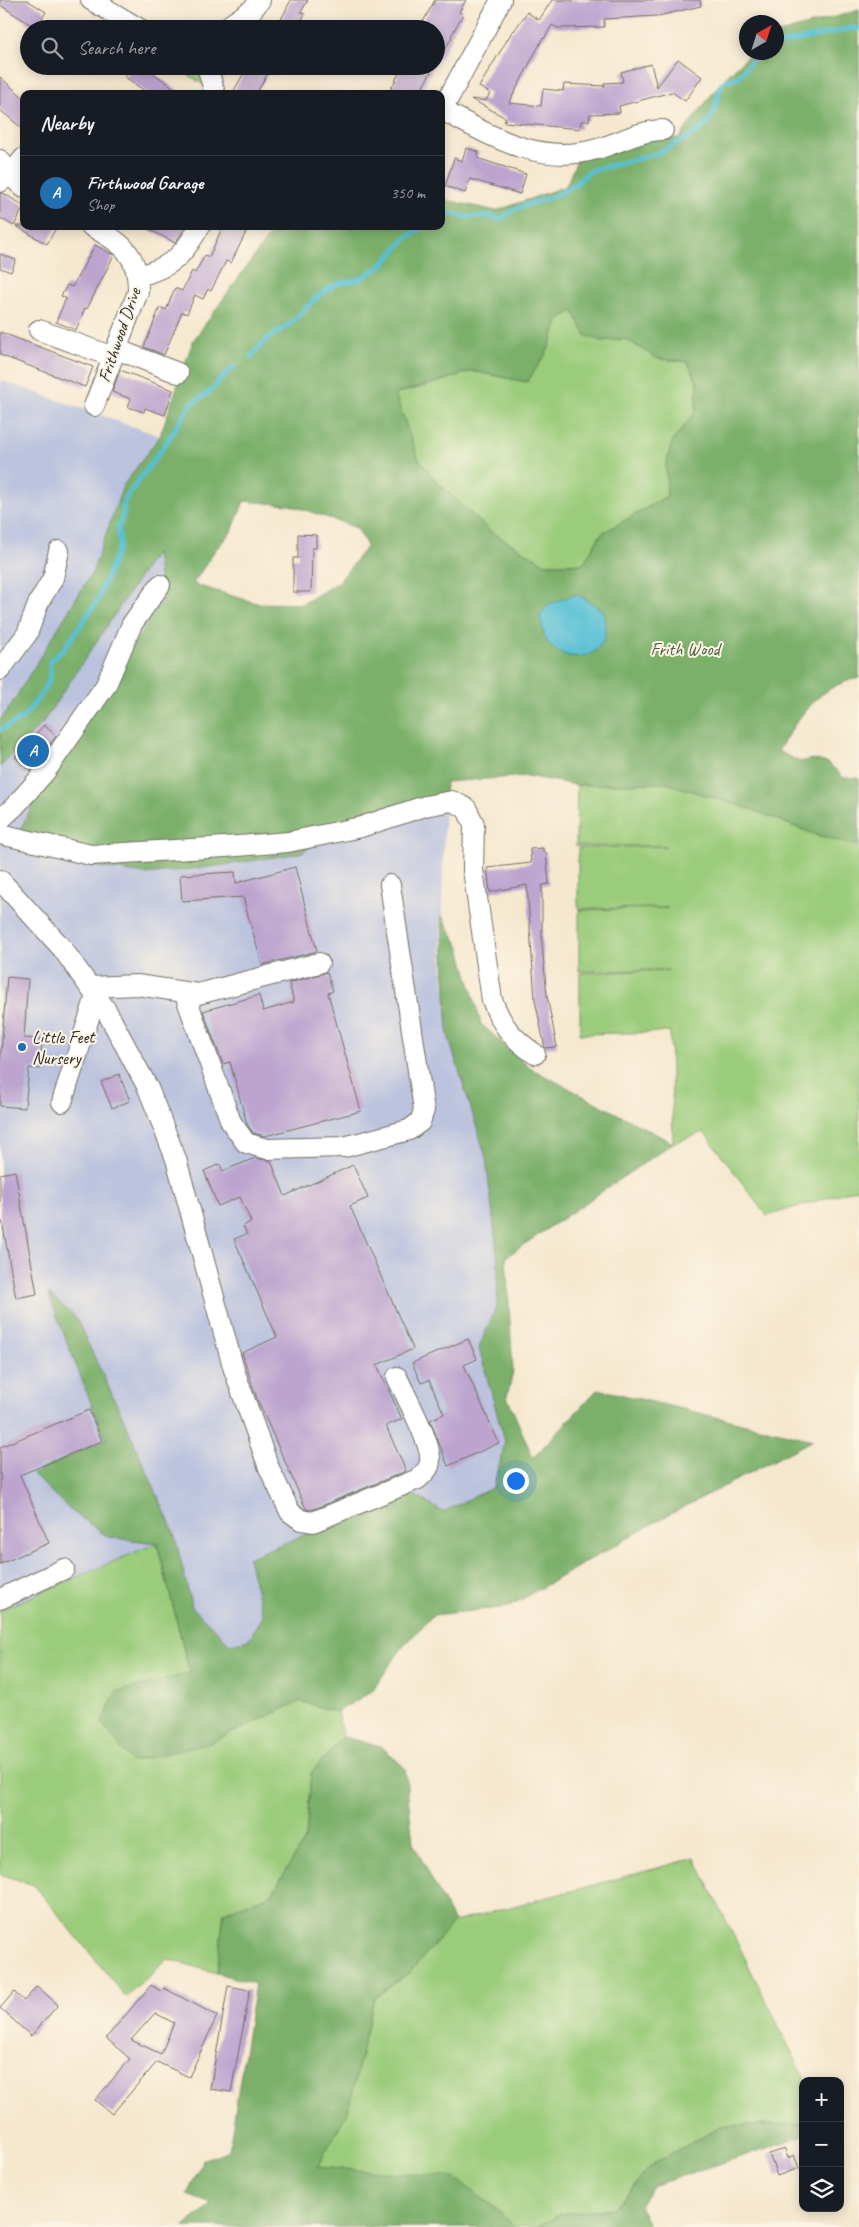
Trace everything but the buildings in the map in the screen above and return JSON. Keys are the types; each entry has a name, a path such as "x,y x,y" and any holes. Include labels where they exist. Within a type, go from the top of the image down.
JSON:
{"street":[{"path":"91,0 125,20"},
{"path":"237,20 253,9 260,0"},
{"path":"445,105 501,0"},
{"path":"210,75 214,90"},
{"path":"445,112 507,143 549,154 573,154 595,149 656,125"},
{"path":"8,176 20,162"},
{"name":"Frithwood Drive","path":"94,406 138,292 138,276 133,260 114,239 98,230"},
{"path":"138,276 159,270 174,261 188,246 198,230"},
{"path":"39,330 178,374"},
{"path":"0,670 27,634 39,602 52,578 59,551"},
{"path":"0,820 16,806 45,772 106,685 132,624 160,585"},
{"path":"0,834 91,855 225,848 288,842 361,827 425,806 452,801 466,808 474,824 473,870 492,1000 499,1019 515,1040 535,1054"},
{"path":"0,880 62,948 106,1010 152,1097 176,1159 234,1370 269,1468 290,1512 301,1520 313,1522 418,1479 427,1470 430,1459 424,1437 397,1376"},
{"path":"184,992 231,1122 246,1143 267,1149 344,1147 409,1130 420,1122 424,1110 390,885"},
{"path":"93,992 137,984 198,994 320,964"},
{"path":"62,1102 93,992"},
{"path":"0,1599 64,1569"}],"shaded area":[{"path":"0,380 160,436 123,486 93,571 0,720"},
{"path":"156,551 162,600 135,640 71,846 87,865 145,874 217,866 445,793 441,944 448,1035 486,1157 498,1261 497,1305 479,1348 505,1442 494,1487 443,1512 409,1492 248,1558 263,1617 248,1640 230,1644 192,1607 183,1571 124,1420 76,1318 49,1294 105,1439 33,1474 108,1537 157,1543 0,1610 0,767 43,722"}],"green space":[{"name":"Frith Wood","path":"859,10 859,678 844,682 820,696 802,715 778,751 800,762 813,759 830,764 844,778 859,778 859,846 816,835 753,810 666,783 577,785 527,776 446,782 445,793 342,828 300,853 217,866 145,874 87,865 71,846 19,832 45,782 162,600 156,552 43,722 0,767 0,720 93,571 123,486 160,436 193,341 273,230 445,230 445,200 496,211 566,186 577,160 657,139 679,138 721,82 744,60 784,60 784,32","holes":["573,311 586,336 602,341 626,339 656,358 688,362 698,384 695,413 673,440 666,464 667,496 601,534 583,564 546,564 491,532 435,480 418,458 395,394 472,371 527,382 547,352 559,319","244,501 290,505 357,528 367,546 339,582 302,604 256,603 193,584 215,550 232,531"]},
{"path":"188,75 224,75 215,90 211,90"},
{"path":"573,310 602,341 626,339 656,358 688,362 698,384 695,413 673,440 666,464 667,496 601,534 583,564 546,564 491,532 435,480 418,458 395,394 472,371 527,382 547,352 559,318"},
{"path":"666,783 753,810 816,835 859,846 859,1188 767,1216 704,1132 673,1143 670,1032 580,1034 580,973 669,970 579,971 579,910 668,908 578,909 578,848 666,846 576,846 577,785"},
{"path":"442,916 460,948 481,1024 530,1068 673,1143 506,1257 513,1371 507,1397 533,1458 598,1389 813,1440 659,1520 508,1607 433,1615 402,1648 372,1691 337,1712 300,1701 210,1743 132,1762 102,1723 116,1692 190,1673 157,1543 108,1537 69,1509 33,1474 105,1439 48,1293 76,1318 124,1420 174,1533 192,1607 230,1644 248,1640 263,1617 248,1558 409,1492 443,1512 494,1487 505,1442 479,1348 497,1305 498,1261 486,1157 448,1035"},
{"path":"157,1543 190,1674 210,1743 300,1701 337,1712 343,1737 311,1773 306,1838 271,1895 224,1912 217,1973 168,1959 126,1997 34,1885 0,1874 0,1610"},
{"path":"343,1737 381,1746 405,1768 413,1843 454,1922 411,1971 374,1998 348,2111 317,2167 454,2177 490,2204 515,2227 183,2227 212,2204 187,2195 203,2160 229,2150 255,1984 217,1973 224,1912 271,1895 306,1838 311,1773"},
{"path":"695,1858 804,2077 799,2077 799,2124 723,2126 654,2163 614,2208 559,2214 537,2227 515,2227 490,2204 317,2167 348,2111 374,1998 411,1971 454,1922"},
{"path":"799,2124 799,2137 652,2186 639,2205 650,2227 537,2227 559,2214 614,2208 654,2163 723,2126"}],"water":[{"path":"577,594 604,611 605,633 599,647 592,653 576,657 568,656 552,647 545,638 540,617 547,605"}],"waterway":[{"path":"784,43 852,28 859,29"},
{"path":"445,213 467,217 489,216 500,219 515,209 556,195 574,185 590,171 656,154 704,127 713,115 721,85 726,80 738,78 753,60"},
{"path":"251,357 265,341 292,322 319,295 337,284 360,279 381,266 407,237 419,230"},
{"path":"0,730 22,719 41,695 50,678 50,661 63,650 97,602 120,544 118,527 123,515 124,501 164,446 191,404 208,393 234,366"}],"place":[{"name":"Firthwood Garage","path":"33,751"},
{"name":"Little Feet Nursery","path":"22,1047"}]}
